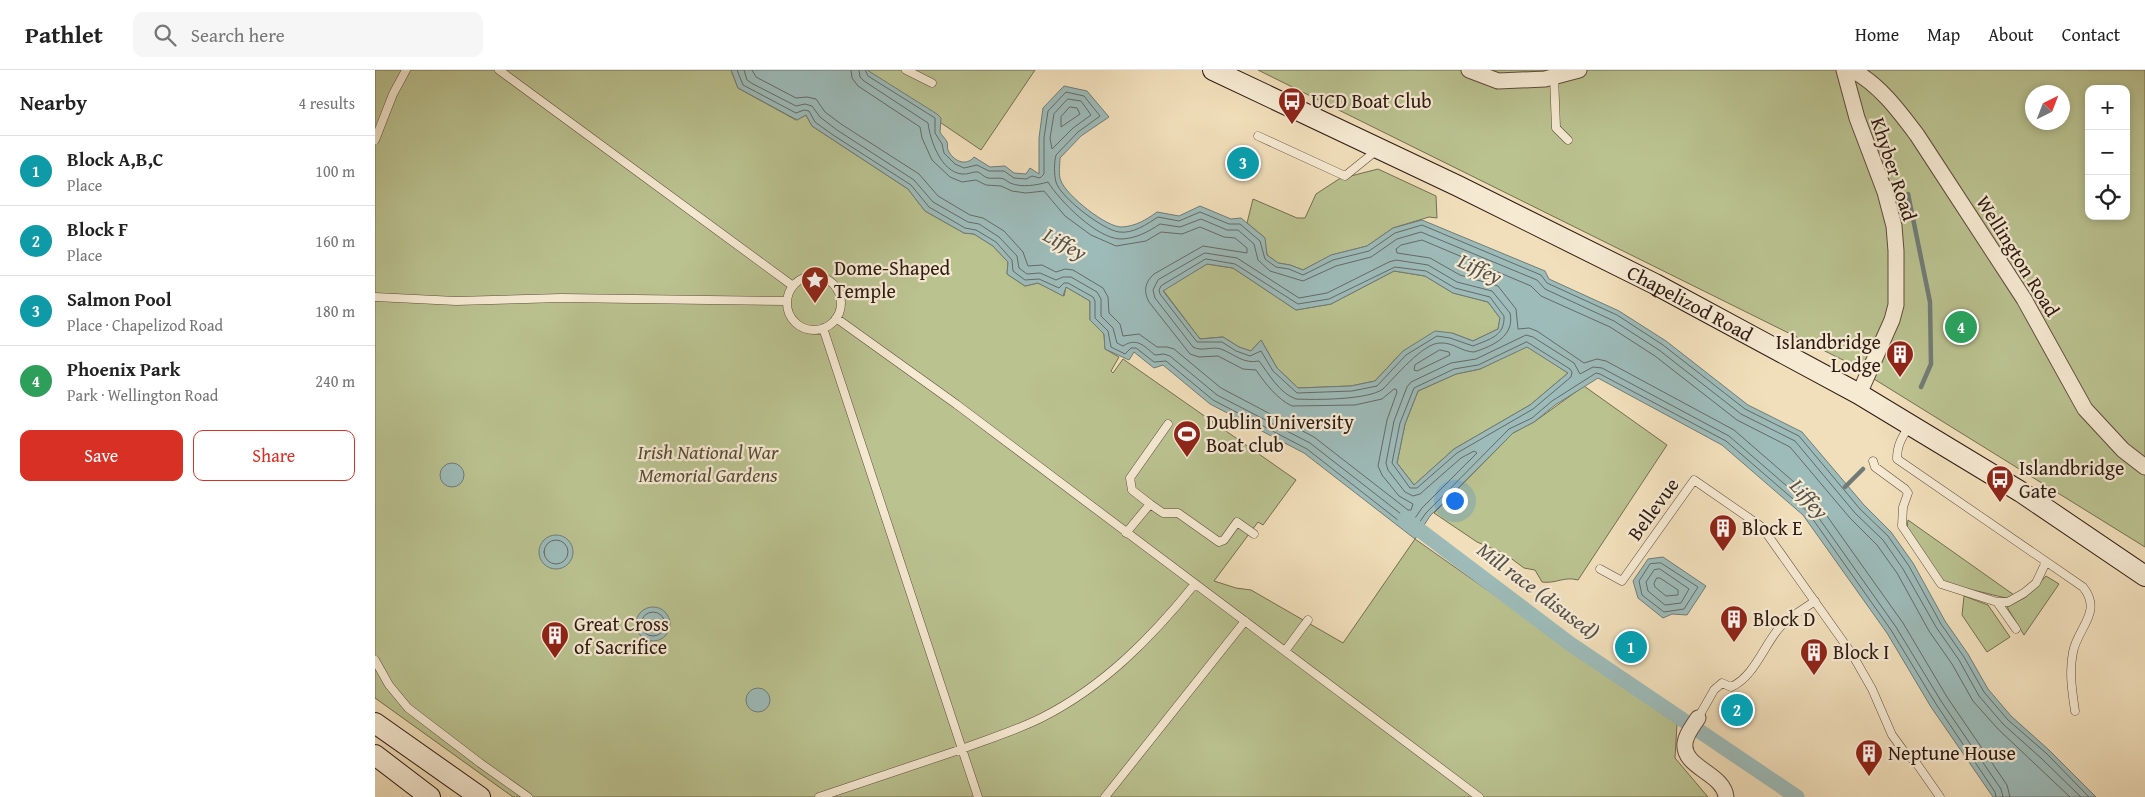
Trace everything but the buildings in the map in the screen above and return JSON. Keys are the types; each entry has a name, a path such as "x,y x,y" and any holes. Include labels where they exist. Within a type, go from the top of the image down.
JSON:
{"main road":[{"name":"Chapelizod Road","path":"1213,70 1458,186 1655,284 1859,394 2021,492 2145,576"},
{"path":"375,723 480,797"},
{"path":"375,755 430,797"}],"street":[{"path":"1469,70 1498,81 1545,79 1579,70"},
{"name":"Khyber Road","path":"1844,70 1857,118 1885,192 1894,226 1896,305 1859,394"},
{"name":"Wellington Road","path":"1852,70 1879,91 1901,113 2024,299 2085,408 2123,450 2145,467"},
{"path":"1698,718 1684,744 1690,759 1721,784 1726,790 1726,797"}],"lane":[{"path":"375,140 393,94 406,70"},
{"path":"499,70 793,286"},
{"path":"906,70 932,84"},
{"path":"1554,76 1556,128 1567,140"},
{"path":"1258,136 1345,176 1379,148"},
{"path":"814,276 830,281 835,287 841,302 836,318 823,328 811,330 799,325 790,315 787,302 793,286 799,280 814,276"},
{"path":"375,297 456,301 561,298 787,302"},
{"path":"836,318 956,404 1194,585 1245,621 1479,797"},
{"path":"823,328 978,797"},
{"path":"1168,424 1130,478 1132,490 1163,513 1178,513 1219,542 1224,540 1237,522 1254,534"},
{"path":"1910,424 1900,440 1897,460 2083,587 2089,595 2091,604 2089,614 2073,650 2072,685 2075,710"},
{"path":"1873,461 1875,467 1908,493 1903,507 1902,526 1938,583 1997,602 2013,600 2031,588 2042,573 2046,562"},
{"name":"Bellevue","path":"1600,569 1622,581 1694,480 1762,527 1775,548 1847,647 1873,689 1892,734 1903,750 1917,764 1940,797"},
{"path":"1126,533 1150,504"},
{"path":"819,797 962,749 1043,717 1084,692 1121,664 1150,637 1194,585"},
{"path":"1698,718 1714,690 1722,683 1731,687 1737,684 1753,667 1780,628 1789,619 1815,602"},
{"path":"1997,602 2016,629"},
{"path":"1285,651 1308,620"},
{"path":"1105,797 1245,621"},
{"path":"375,660 389,685 408,708 528,797"}],"green space":[{"name":"Irish National War Memorial Gardens","path":"375,70 731,70 738,88 796,120 806,115 812,126 908,189 925,211 964,233 974,234 993,246 1008,262 1007,274 1025,286 1038,283 1064,296 1066,287 1090,301 1090,320 1104,334 1105,349 1119,357 1111,371 1113,373 1123,359 1296,480 1263,525 1258,522 1214,581 1236,588 1251,590 1343,643 1415,539 1677,724 1675,758 1708,797 513,797 375,698"},
{"path":"863,70 1035,70 981,150"},
{"path":"1258,70 2145,70 2145,547 1845,361"},
{"path":"1378,169 1436,196 1437,218 1429,217 1393,228 1367,246 1332,255 1303,270 1278,263 1267,255 1264,237 1247,223 1253,199 1297,218 1305,218 1316,194 1339,179"},
{"path":"1207,264 1233,268 1296,310 1331,304 1394,271 1425,276 1453,293 1488,302 1500,318 1498,329 1473,341 1452,333 1403,351 1375,381 1351,386 1298,388 1277,368 1261,340 1251,351 1239,347 1223,337 1200,339 1163,290"},
{"path":"1527,346 1568,373 1530,405 1454,449 1414,485 1397,463 1405,424 1418,391 1456,374 1480,369"},
{"path":"1584,386 1667,445 1578,580 1568,579 1542,582 1535,570 1524,568 1505,554 1477,542 1434,513 1513,433 1534,422"},
{"path":"1908,520 2014,595 2010,599 1940,582 1907,528"},
{"path":"2046,576 2059,584 2024,635 2007,607 2026,597"},
{"path":"1964,596 1988,605 2010,637 1987,652 1962,615"}],"water":[{"name":"Liffey","path":"731,70 867,70 941,118 940,132 947,142 950,154 956,160 967,162 974,157 990,167 1005,166 1014,173 1026,174 1030,168 1039,174 1039,138 1043,108 1064,86 1087,91 1109,117 1081,136 1060,158 1060,179 1064,187 1088,210 1115,226 1122,227 1136,224 1157,212 1179,216 1200,206 1231,219 1241,218 1265,238 1267,255 1278,263 1303,270 1331,255 1367,246 1393,228 1422,220 1545,271 1549,279 1619,311 1666,341 1748,405 1802,432 1864,505 1891,532 1913,563 1945,621 1968,654 1988,689 2011,716 2049,750 2096,797 1993,797 1931,707 1887,633 1803,515 1722,445 1598,378 1555,405 1534,422 1513,433 1430,516 1415,539 1304,453 1210,404 1163,365 1154,368 1134,352 1129,360 1105,349 1104,334 1090,320 1090,301 1066,287 1063,296 1038,283 1025,286 1007,274 1008,262 993,246 974,234 964,233 925,211 908,189 812,126 806,115 797,120 738,88","holes":["1207,264 1233,268 1296,310 1331,304 1394,271 1425,276 1453,293 1488,302 1500,318 1498,329 1473,341 1452,333 1435,331 1403,351 1375,381 1351,386 1298,388 1277,368 1261,340 1251,351 1239,347 1223,337 1200,339 1163,291","1527,347 1568,373 1530,405 1454,449 1414,485 1397,463 1405,424 1418,391 1456,374 1480,369"]},
{"path":"452,463 460,467 464,475 460,483 452,487 444,483 440,475 444,467"},
{"path":"556,535 563,536 568,540 572,545 572,559 568,564 563,568 556,569 549,568 544,564 540,559 539,552 540,545 544,540 549,536"},
{"path":"1663,557 1706,586 1687,615 1672,614 1663,618 1638,598 1633,581 1648,559"},
{"path":"653,607 660,608 665,612 669,617 669,631 665,636 660,640 653,641 646,640 641,636 637,631 636,624 637,617 641,612 646,608"},
{"path":"758,688 766,692 770,700 766,708 758,712 750,708 746,700 750,692"}],"waterway":[{"path":"1908,194 1930,302 1931,364 1921,387"},
{"path":"1845,487 1863,469"},
{"name":"Mill race (disused)","path":"1405,519 1569,643 1797,797"}],"place":[{"name":"UCD Boat Club","path":"1292,125"},
{"name":"Salmon Pool","path":"1243,163"},
{"name":"Dome-Shaped Temple","path":"815,304"},
{"name":"Phoenix Park","path":"1961,327"},
{"name":"Islandbridge Lodge","path":"1900,378"},
{"name":"Dublin University Boat club","path":"1187,458"},
{"name":"Islandbridge Gate","path":"2000,503"},
{"name":"Block E","path":"1723,552"},
{"name":"Block D","path":"1734,643"},
{"name":"Block A,B,C","path":"1631,647"},
{"name":"Great Cross of Sacrifice","path":"555,659"},
{"name":"Block I","path":"1814,676"},
{"name":"Block F","path":"1737,710"},
{"name":"Neptune House","path":"1869,777"}]}
